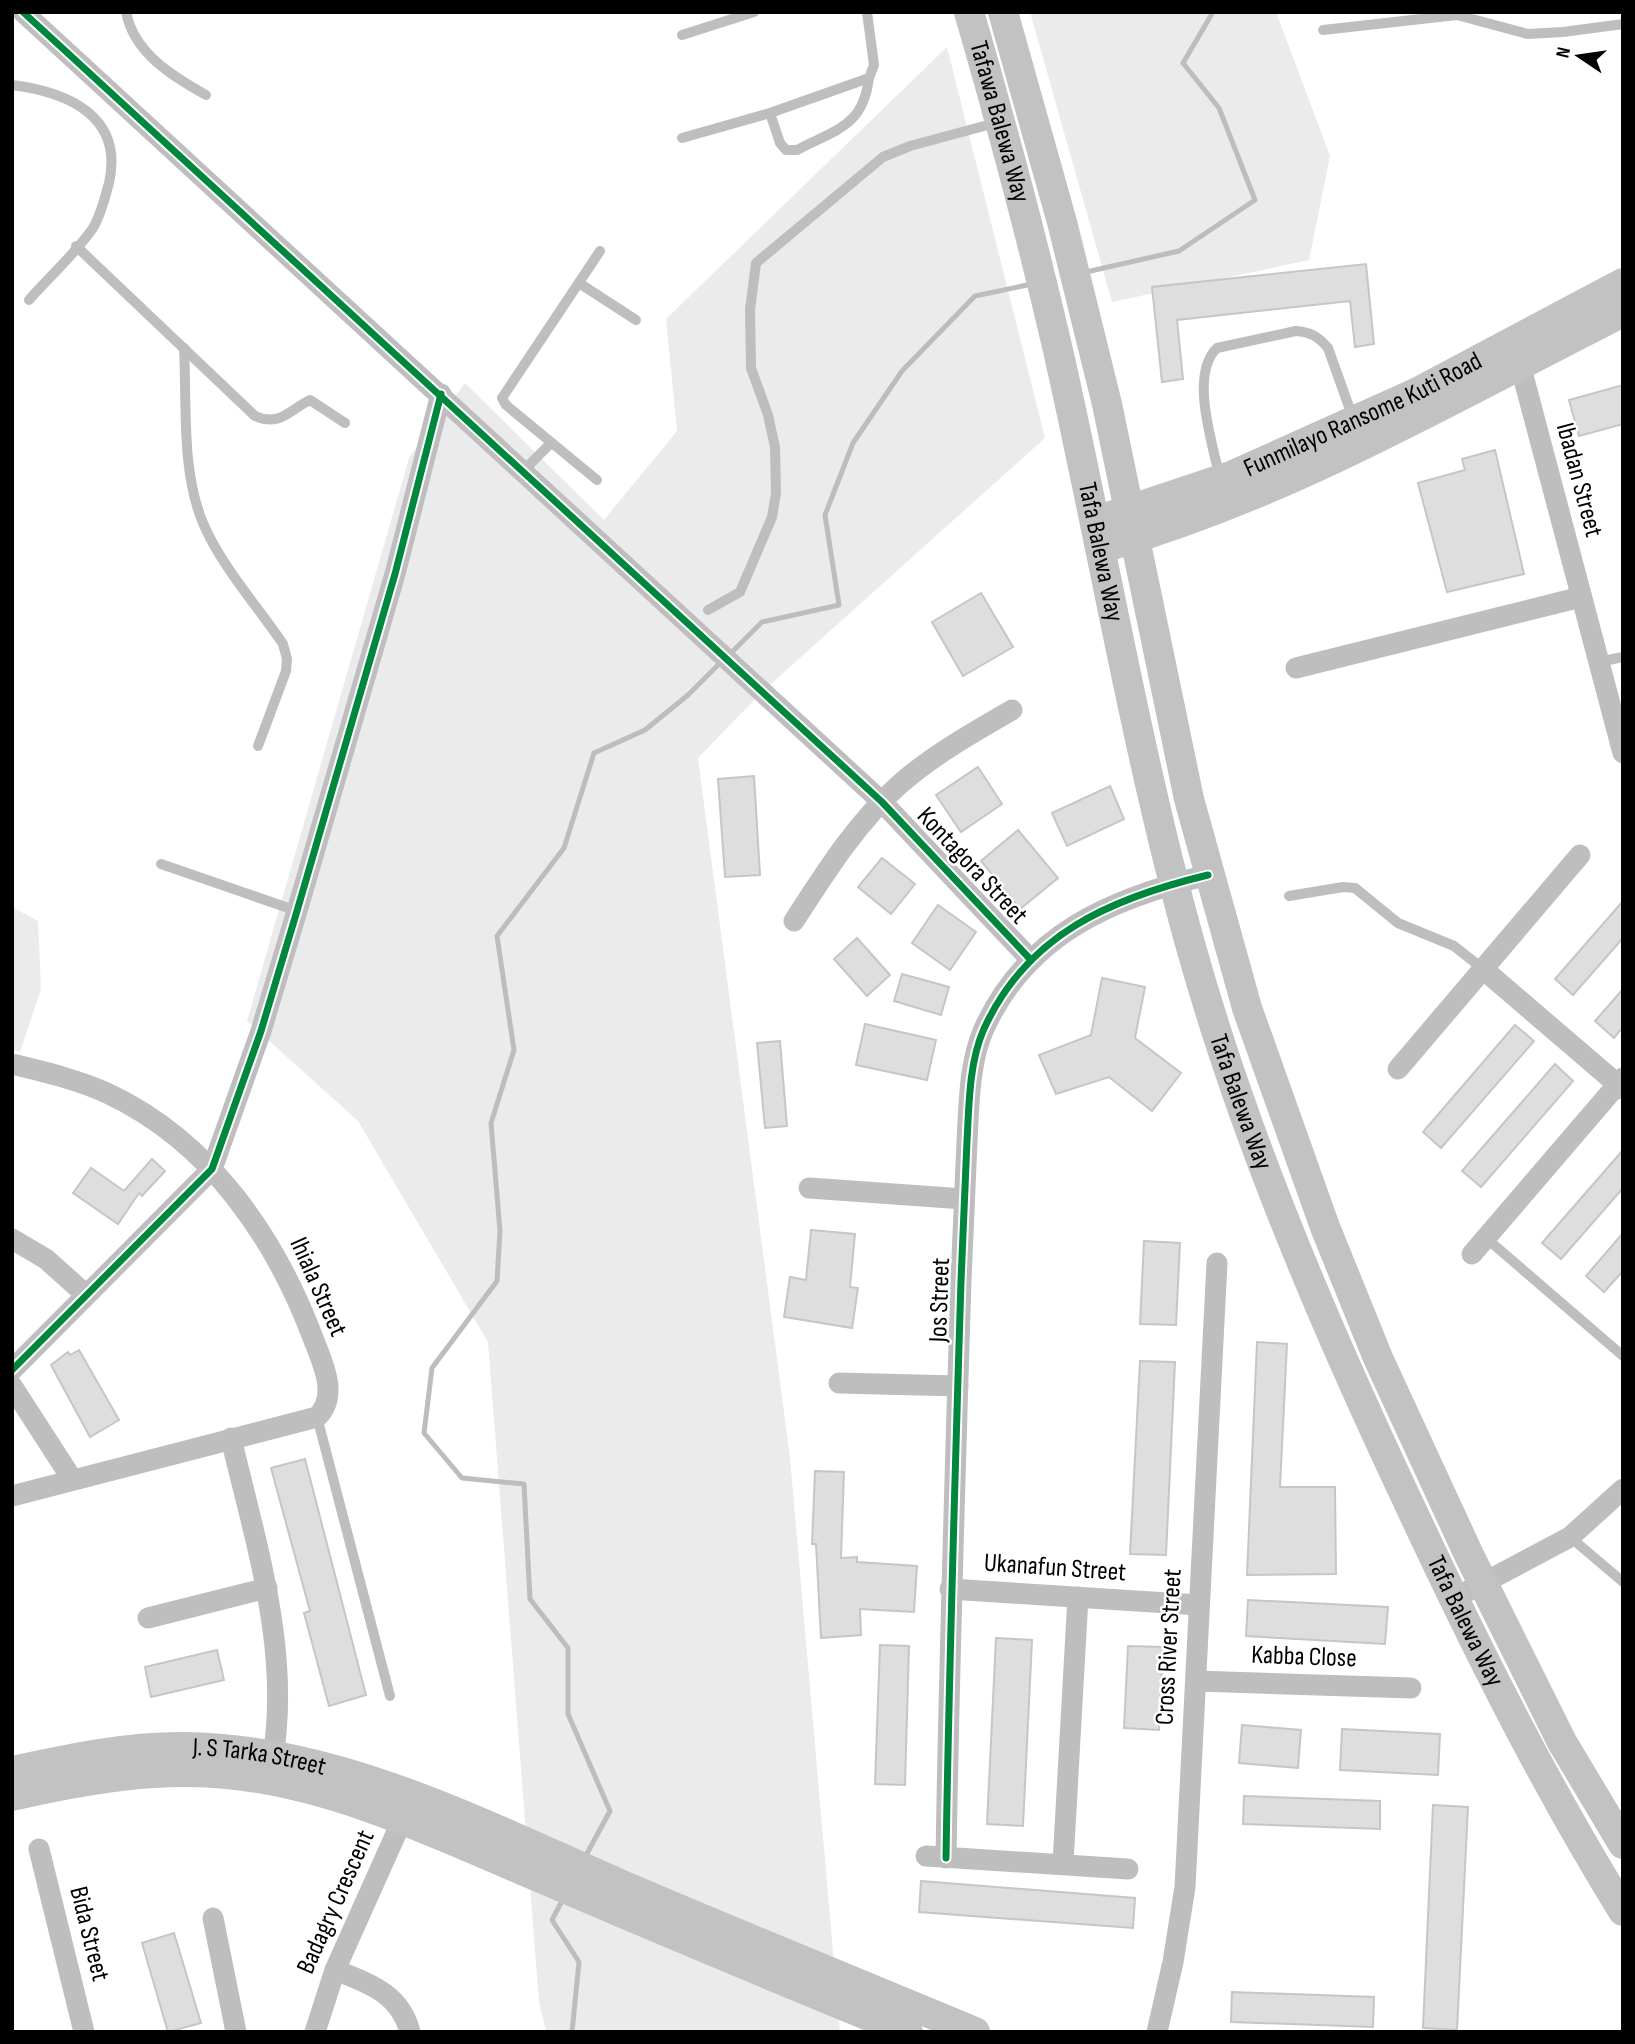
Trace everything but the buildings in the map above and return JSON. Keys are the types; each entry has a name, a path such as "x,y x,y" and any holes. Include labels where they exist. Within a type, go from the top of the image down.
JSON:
{"main road":[{"name":"Tafawa Balewa Way","path":"969,12 1028,231"},
{"name":"Tafawa Balewa Way","path":"1003,12 1062,222"},
{"name":"Tafa Balewa Way","path":"1062,222 1090,335 1208,875 1247,1008 1325,1227 1378,1358 1562,1742 1623,1844"},
{"name":"Tafa Balewa Way","path":"1028,231 1056,342 1095,535 1174,883 1215,1024 1345,1368 1504,1702 1623,1911"},
{"name":"Funmilayo Ransome Kuti Road","path":"1095,535 1232,503 1352,452 1517,354 1623,283"},
{"name":"Funmilayo Ransome Kuti Road","path":"1130,525 1220,480 1354,421 1623,312"},
{"name":"J. S Tarka Street","path":"12,1771 60,1761 185,1747 272,1768 408,1808 718,1940"},
{"name":"J. S Tarka Street","path":"12,1796 65,1784 144,1774 227,1774 272,1768"},
{"path":"718,1940 908,2032"},
{"path":"718,1940 975,2032"}],"street":[{"name":"Kontagora Street","path":"23,12 677,610 882,802 1031,960"},
{"name":"Ibadan Street","path":"1517,354 1623,753"},
{"path":"12,1370 212,1169 261,1031 297,911 395,574 441,394"},
{"path":"1296,668 1581,597"},
{"path":"794,921 830,866 882,802 925,765 1012,710"},
{"path":"1398,1069 1580,855"},
{"name":"Jos Street","path":"1063,1863 936,1857 950,1589 964,1199 974,1067 983,1032 1001,1000 1031,960 1066,929 1109,905 1174,883 1208,875"},
{"path":"1479,1246 1621,1084 1483,970"},
{"name":"Ihiala Street","path":"12,1064 63,1077 109,1094 183,1143 212,1169 279,1259 296,1293 330,1394 327,1408 317,1417"},
{"path":"809,1188 964,1199"},
{"path":"12,1239 46,1259 85,1294"},
{"name":"Cross River Street","path":"1157,2032 1173,1962 1185,1887 1217,1263"},
{"path":"839,1383 958,1386"},
{"path":"12,1386 72,1479"},
{"path":"12,1496 317,1417"},
{"path":"231,1438 267,1588 277,1672 272,1768"},
{"path":"1453,1599 1570,1537 1623,1489"},
{"path":"148,1618 267,1588"},
{"name":"Ukanafun Street","path":"950,1589 1199,1605"},
{"path":"1078,1597 1063,1863 1128,1869"},
{"name":"Kabba Close","path":"1196,1681 1411,1688"},
{"name":"Badagry Crescent","path":"315,2032 335,1970 408,1808"},
{"name":"Bida Street","path":"39,1849 84,2032"},
{"path":"213,1918 236,2032"},
{"path":"335,1970 378,1987 394,2000 407,2020 410,2032"}],"lane":[{"path":"125,12 129,32 167,73 206,95"},
{"path":"682,35 754,12"},
{"path":"770,113 780,143 786,150 797,150 854,119 864,107 874,65 867,12"},
{"path":"1323,30 1457,15 1528,34 1623,24"},
{"path":"682,138 770,113 869,78"},
{"path":"12,85 73,101 87,110 108,134 112,171 105,200 94,227 29,300"},
{"path":"708,610 740,592 772,517 776,493 772,436 751,368 750,310 756,263 883,157 910,146 999,122"},
{"path":"76,246 255,416 267,422 283,419 310,400 345,423"},
{"path":"597,480 506,405 502,398 600,251"},
{"path":"579,283 636,320"},
{"path":"1220,480 1202,382 1209,356 1217,348 1296,331 1308,332 1328,348 1354,421"},
{"path":"184,348 191,477 198,508 212,540 283,644 287,659 258,746"},
{"path":"524,470 551,443"},
{"path":"1598,662 1623,657"},
{"path":"161,864 297,911"},
{"path":"1289,896 1342,887 1355,888 1398,923 1454,946 1483,970"},
{"path":"1479,1246 1623,1356"},
{"path":"317,1417 390,1696"},
{"path":"1570,1537 1623,1582"}],"shaded area":[{"path":"1030,12 1276,12 1330,156 1309,260 1112,302"},
{"path":"947,47 1045,438 762,692 698,758 790,1458 840,2032 546,2032 539,2002 488,1342 358,1121 247,1021 409,458 465,383 604,520 677,431 666,319"},
{"path":"12,907 38,921 41,989 20,1052 12,1050"}],"waterway":[{"path":"1086,272 1179,251 1255,200 1219,108 1183,63 1213,12"},
{"path":"729,655 762,622 839,605 825,515 853,443 902,371 975,296 1032,284"},
{"path":"584,1859 610,1811 568,1714 568,1648 530,1599 524,1484 462,1478 424,1433 432,1368 497,1281 500,1231 491,1123 514,1050 497,936 564,848 594,753 645,730 688,695 722,661"},
{"path":"563,1899 552,1920 579,1962 572,2032"}],"cycle path":[{"path":"23,12 882,802 1031,960"},
{"path":"12,1370 212,1169 261,1031 297,911 395,574 441,394"},
{"path":"946,1858 961,1281 969,1100 978,1044 1001,997 1023,969 1048,945 1076,925 1106,909 1138,895 1208,875"}]}
